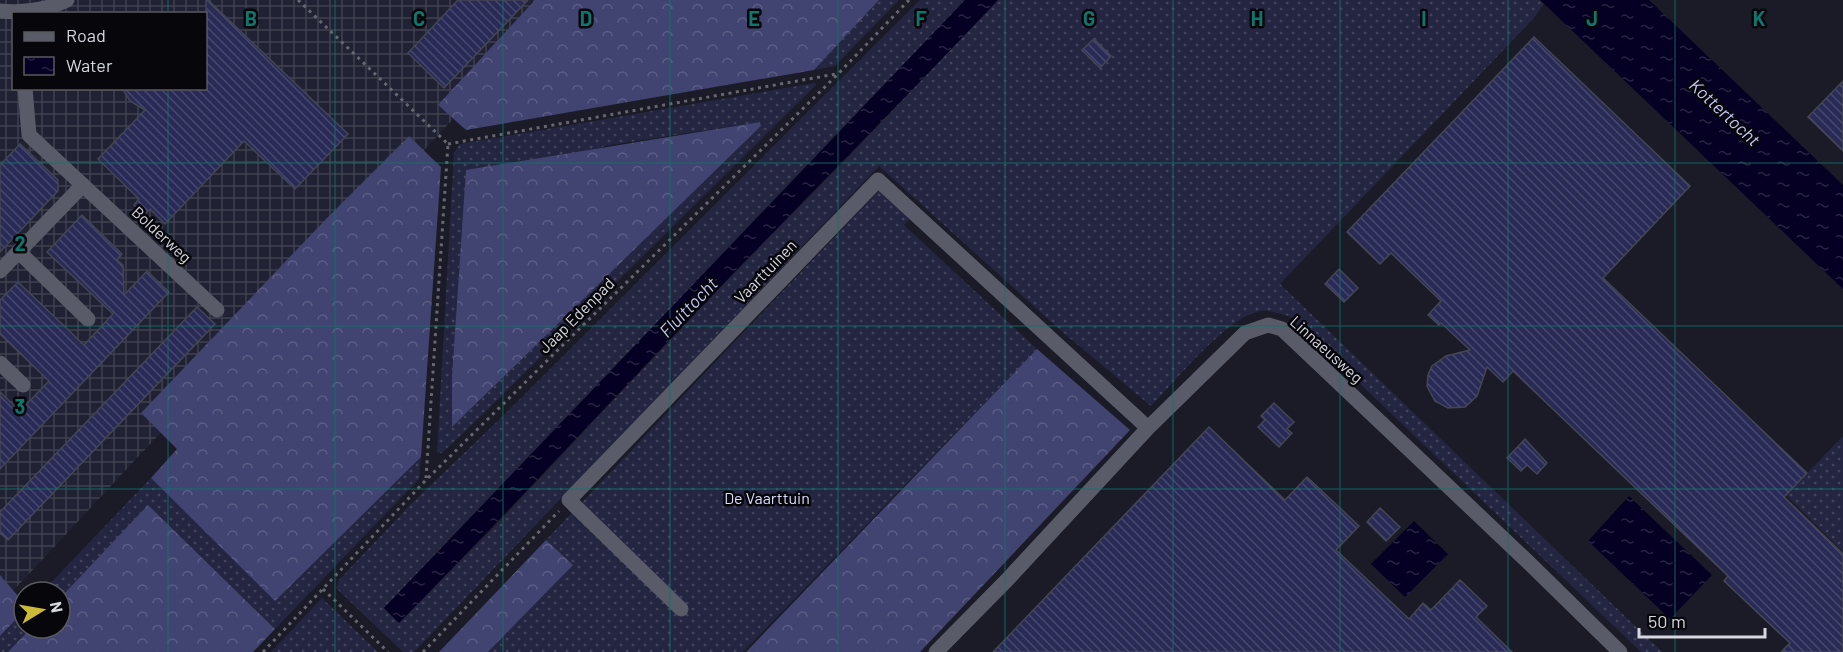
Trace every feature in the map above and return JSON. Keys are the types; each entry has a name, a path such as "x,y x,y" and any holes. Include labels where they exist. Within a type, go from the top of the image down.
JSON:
{"street":[{"path":"27,12 67,0"},
{"name":"Bolderweg","path":"25,90 29,135 217,310"},
{"name":"Vaarttuinen","path":"569,500 878,180 1148,428"},
{"path":"0,271 83,185"},
{"path":"19,252 88,319"},
{"name":"Linnaeusweg","path":"936,652 1007,580 1148,428 1245,333 1268,325 1282,329 1620,652"},
{"path":"0,363 23,385"},
{"path":"569,500 681,609"}],"path":[{"path":"298,0 448,144 426,480"},
{"name":"Jaap Edenpad","path":"263,652 426,480 838,74 909,0"},
{"path":"448,144 838,74"},
{"path":"423,652 569,500"},
{"path":"323,589 388,652"}],"shaded area":[{"path":"0,0 564,0 23,580 12,580 12,592 0,605"}],"green space":[{"path":"535,0 879,0 814,70 466,130 438,105"},
{"path":"879,0 899,0 835,66 814,70"},
{"path":"920,0 965,0 384,608 399,622 489,532 730,277 998,0 1540,0 1544,4 1533,19 1280,284 1662,652 1641,652 1289,316 1261,311 1233,325 1202,351 1151,406 1059,329 879,166 414,652 403,652 336,588 339,580 411,504 503,416"},
{"path":"815,83 816,85 442,453 437,452 454,153 460,144","holes":["760,122 761,126 453,426 459,267 604,146"]},
{"path":"760,122 761,126 452,427 452,376 466,170"},
{"path":"409,136 441,167 421,457 275,601 151,478 177,449 141,413 326,219"},
{"name":"De Vaarttuin","path":"886,183 916,212 904,225 1037,349 743,652 488,652 572,565 546,540"},
{"path":"1037,349 1130,430 920,652 746,652"},
{"path":"1843,436 1843,552 1786,495"},
{"path":"421,457 419,479 275,629 148,506 72,585 72,580 53,580 151,478 275,600"},
{"path":"148,505 275,629 253,652 8,652 20,640 72,640 72,585"},
{"path":"546,540 573,565 488,652 439,652"},
{"path":"0,575 12,589 12,624 0,636"},
{"path":"322,598 378,652 271,652"},
{"path":"12,624 12,640 20,640 8,652 0,652 0,636"}],"water":[{"name":"Fluittocht","path":"965,0 998,0 399,623 384,608"},
{"name":"Kottertocht","path":"1540,0 1649,0 1843,185 1843,289"},
{"path":"1629,496 1712,575 1670,619 1588,541"},
{"path":"1414,521 1448,554 1405,597 1371,564"}],"building":[{"path":"206,0 208,0 348,134 295,189 244,141 165,224 150,209 144,215 134,205 139,199 98,159 145,110 130,101 123,90 207,90"},
{"path":"458,0 528,0 444,88 408,53"},
{"path":"1534,37 1690,186 1603,278 1807,473 1784,497 1843,554 1843,652 1781,652 1790,643 1724,581 1728,576 1513,371 1503,382 1487,367 1477,396 1465,407 1448,408 1435,401 1427,386 1432,366 1446,356 1470,350 1441,323 1439,325 1428,315 1441,301 1391,253 1380,264 1347,232"},
{"path":"1094,39 1111,56 1100,68 1082,50"},
{"path":"1843,81 1843,151 1808,117"},
{"path":"20,144 58,180 58,191 0,252 0,165"},
{"path":"82,215 122,254 117,260 123,265 124,295 147,271 169,292 0,469 0,392 20,411 49,381 0,334 0,300 18,282 84,345 113,314 47,252"},
{"path":"1339,269 1358,288 1344,302 1325,284"},
{"path":"197,307 215,324 8,540 0,533 0,512"},
{"path":"1274,403 1294,422 1287,429 1292,433 1279,447 1258,427 1265,420 1261,416"},
{"path":"1209,427 1285,500 1307,477 1359,526 1336,550 1409,619 1423,603 1431,610 1460,580 1487,606 1476,617 1512,652 993,652"},
{"path":"1525,439 1547,463 1537,474 1527,465 1521,471 1507,458"},
{"path":"1380,508 1400,527 1386,541 1367,522"}]}
